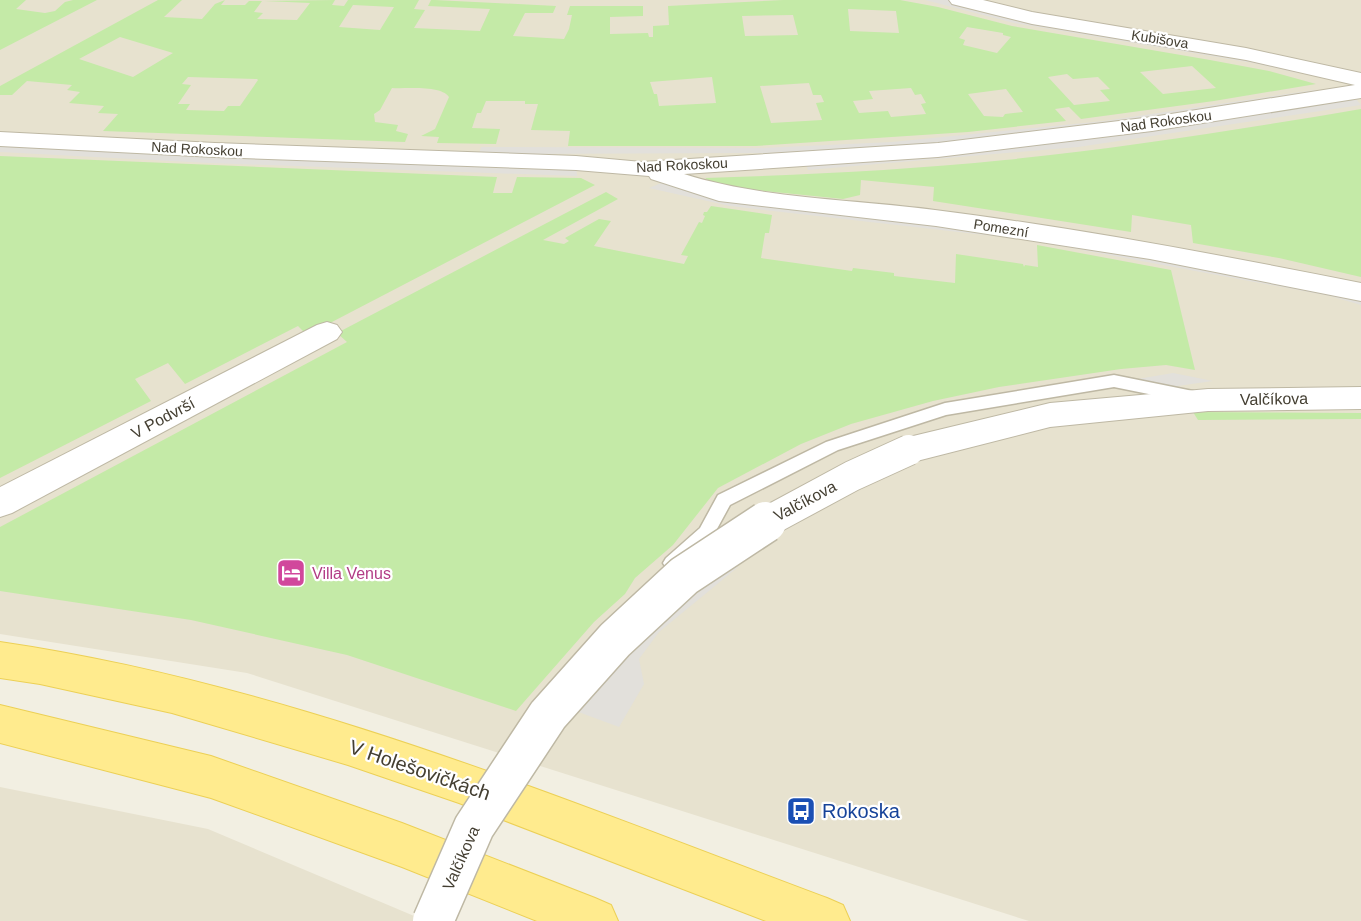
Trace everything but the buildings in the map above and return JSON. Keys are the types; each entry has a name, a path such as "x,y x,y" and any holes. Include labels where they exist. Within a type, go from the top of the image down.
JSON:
{"main road":[{"name":"V Holešovičkách","path":"0,660 40,666 172,694 348,745 459,782 827,921"},
{"path":"0,724 211,777 402,845 595,921"}],"street":[{"name":"Kubišova","path":"959,0 1032,18 1246,54 1361,80"},
{"name":"Nad Rokoskou","path":"0,139 215,150 576,163 642,169 938,150 1152,124 1361,91"},
{"name":"Pomezní","path":"642,169 719,193 936,218 1150,250 1361,292"},
{"name":"V Podvrší","path":"0,503 327,332"},
{"name":"Valčíkova","path":"433,921 474,827 548,715 615,640 684,576 766,522 852,476 909,450 1050,415 1208,400 1361,398"}],"lane":[{"path":"657,577 706,533 724,500 832,446 934,412 1114,381 1208,400"}],"shaded area":[{"path":"0,0 1361,0 1361,921 1029,921 247,673 0,634"},
{"path":"925,0 959,0 1303,67 1297,73 1253,63 1014,23"},
{"path":"1315,90 1323,94 1150,121 928,145 768,153 479,154 481,147 760,148 892,142 1104,121"},
{"path":"1355,98 1361,105 1078,147 808,170 806,164 943,154 1072,141"},
{"path":"0,139 576,163 577,176 208,163 0,152"},
{"path":"664,182 936,218 1361,292 1361,305 1330,296 1028,240 730,206 649,188"},
{"path":"1173,373 1213,381 1156,389 1120,382"},
{"path":"706,533 738,567 659,632 639,659 644,684 619,727 546,700"},
{"path":"0,787 208,829 426,921 0,921"}],"green space":[{"path":"0,0 26,0 16,9 45,13 55,11 65,2 73,0 97,0 0,50"},
{"path":"158,0 182,0 164,17 202,19 215,4 225,0 221,5 245,5 249,1 262,1 254,12 263,13 257,19 297,20 310,3 264,1 335,0 332,5 344,6 348,0 419,0 414,9 425,10 414,28 480,31 490,9 428,6 431,0 556,6 553,13 525,13 513,36 564,39 572,15 567,15 570,6 643,6 643,16 610,17 610,34 648,33 649,37 653,37 653,26 669,25 668,6 783,0 900,0 1012,26 1269,71 1316,84 1081,119 1069,107 1055,109 1066,121 968,132 755,146 568,146 570,131 531,130 538,104 525,104 525,101 486,101 481,113 477,113 472,128 500,129 496,144 437,143 439,137 421,136 435,129 449,97 439,91 414,88 392,88 380,110 374,114 375,122 398,125 396,131 408,134 405,142 103,131 118,114 98,113 104,106 69,103 80,92 67,90 72,85 27,81 12,95 0,95 0,86","holes":["353,5 394,7 380,30 339,27","848,9 896,11 899,33 850,31","793,15 798,35 745,36 742,16","967,27 1003,33 1011,37 997,53 963,45 965,40 959,38","120,37 173,53 133,77 79,59","1192,66 1216,88 1163,94 1140,72","1067,74 1073,79 1098,77 1110,89 1100,90 1110,101 1074,105 1048,77","188,77 258,80 240,106 228,106 224,111 186,110 190,104 178,104 191,85 182,84","712,77 716,103 659,106 657,94 654,94 650,82","809,83 813,95 821,95 824,102 816,103 822,120 771,123 760,86","911,88 915,95 921,94 926,103 921,104 926,114 891,117 888,111 859,113 853,101 873,99 869,91","1006,89 1023,112 1005,114 1003,117 984,116 968,94"]},
{"path":"1361,109 1361,277 1279,258 1193,243 1191,225 1132,215 1131,232 933,201 934,187 861,180 860,195 843,199 717,186 705,178 855,172 1005,160 1183,138"},
{"path":"0,156 497,177 493,193 512,193 517,177 581,178 595,185 307,335 298,326 185,384 168,363 135,379 151,401 0,478"},
{"path":"606,192 618,199 543,240 564,244 569,241 565,238 599,219 611,221 594,246 684,264 688,256 681,255 699,222 702,223 704,212 707,212 711,206 772,215 769,233 765,233 761,258 852,271 853,268 894,273 894,276 955,283 956,254 1023,264 1024,267 1025,265 1038,267 1037,245 1171,270 1195,370 1166,365 1121,369 999,387 933,401 851,424 801,444 718,488 673,545 635,578 625,594 594,622 516,711 347,655 191,620 0,591 0,527 347,342 337,333"},
{"path":"1193,412 1361,413 1361,419 1198,420"}],"place":[{"name":"Villa Venus","path":"291,573"},
{"name":"Rokoska","path":"801,811"}]}
